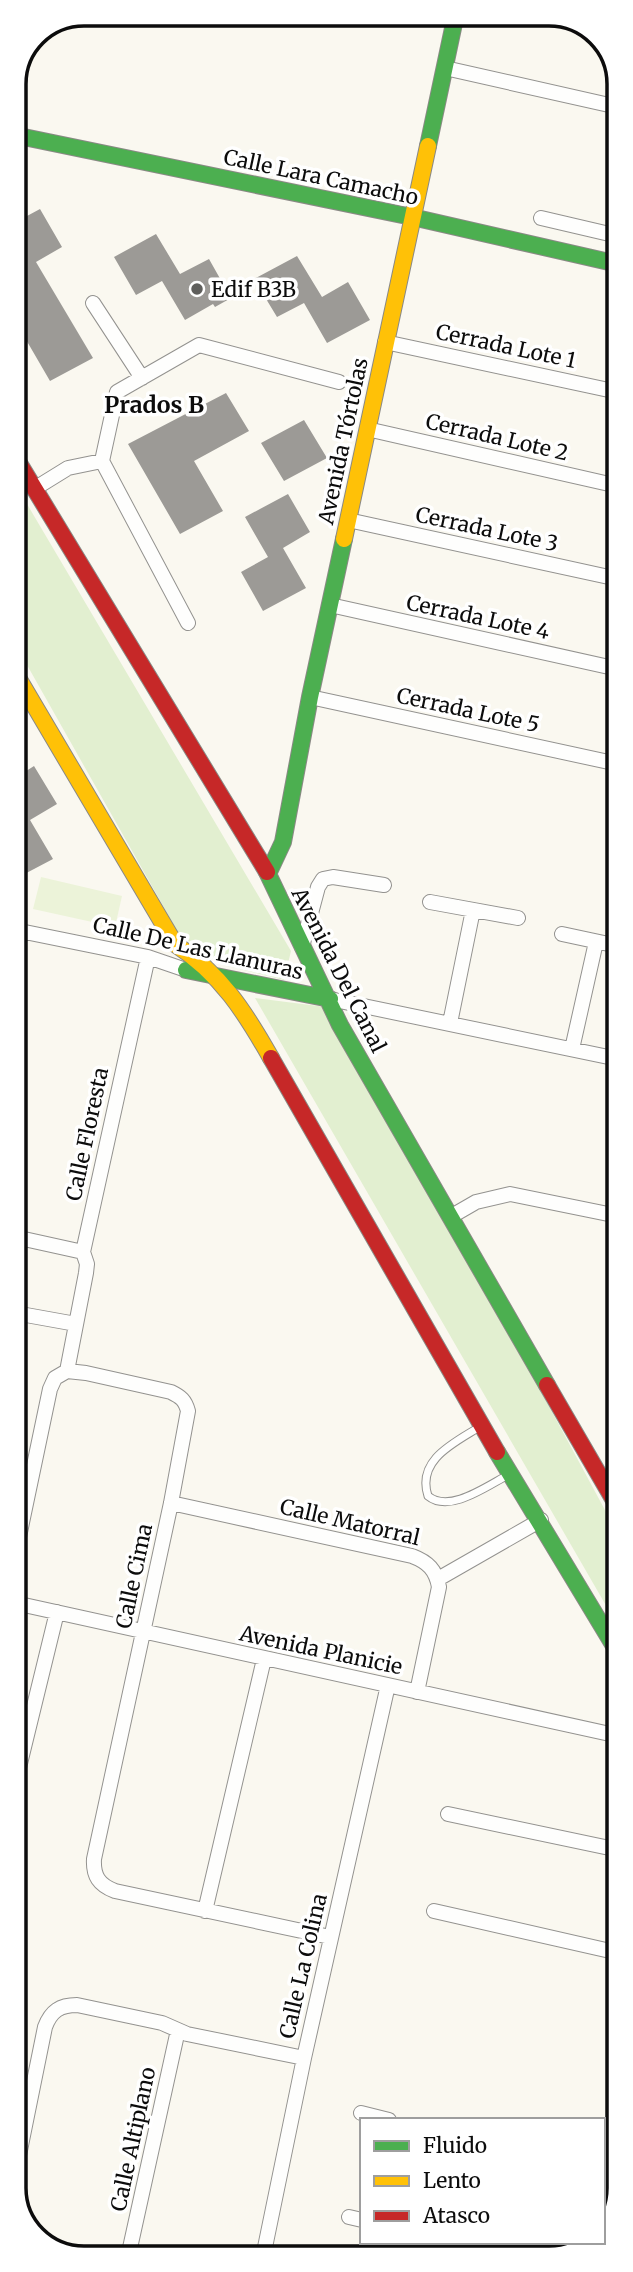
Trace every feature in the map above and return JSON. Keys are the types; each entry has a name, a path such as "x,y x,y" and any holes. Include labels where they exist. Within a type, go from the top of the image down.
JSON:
{"main road":[{"name":"Avenida Tórtolas","path":"268,874 283,842 310,697 454,26"},
{"name":"Calle Lara Camacho","path":"26,137 412,217 607,261"},
{"name":"Avenida Del Canal","path":"26,475 268,874 341,1025 607,1490"},
{"path":"26,691 175,944 198,957 243,1009 482,1426 607,1633"},
{"name":"Calle De Las Llanuras","path":"186,970 330,999"}],"street":[{"path":"445,68 607,105"},
{"path":"541,218 607,233"},
{"path":"93,303 142,378"},
{"name":"Cerrada Lote 1","path":"386,342 607,390"},
{"path":"188,623 102,461 117,392 199,345 339,382"},
{"name":"Cerrada Lote 2","path":"367,429 607,484"},
{"path":"34,489 68,468 102,461"},
{"name":"Cerrada Lote 3","path":"348,520 607,577"},
{"name":"Cerrada Lote 4","path":"330,606 607,667"},
{"name":"Cerrada Lote 5","path":"310,697 607,762"},
{"path":"302,947 317,887 323,879 333,877 384,885"},
{"path":"430,902 518,918"},
{"path":"450,1023 472,910"},
{"name":"Calle De Las Llanuras","path":"26,932 148,957 186,970"},
{"path":"562,934 607,944"},
{"path":"572,1049 596,942"},
{"name":"Calle Floresta","path":"67,1371 87,1264 83,1252 148,957"},
{"name":"Calle De Las Llanuras","path":"330,999 607,1057"},
{"path":"450,1217 476,1202 510,1194 607,1214"},
{"path":"26,1239 83,1252"},
{"path":"26,1314 76,1324"},
{"path":"26,1503 50,1388 55,1378 67,1371"},
{"name":"Calle Cima","path":"67,1371 171,1392 186,1402 188,1420 172,1503 93,1869 97,1880 115,1891 205,1911"},
{"name":"Calle Matorral","path":"172,1503 412,1556 427,1563 438,1578"},
{"path":"416,1692 439,1587 438,1578 541,1520"},
{"name":"Avenida Planicie","path":"26,1605 607,1733"},
{"path":"26,1739 57,1612"},
{"path":"264,1659 205,1911 330,1937"},
{"name":"Calle La Colina","path":"265,2246 330,1937 388,1685"},
{"path":"448,1814 607,1847"},
{"path":"434,1911 607,1950"},
{"path":"26,2121 45,2027 49,2017 66,2006 163,2023 187,2034 304,2058"},
{"name":"Calle Altiplano","path":"130,2246 178,2030"},
{"path":"361,2113 381,2118"}],"lane":[{"path":"482,1426 442,1450 433,1461 426,1478 428,1496 435,1502 454,1503 510,1474"}],"green space":[{"path":"26,502 291,951 284,980 223,965 179,934 26,663"},
{"path":"41,877 122,896 115,927 33,909"},
{"path":"255,998 334,1008 607,1514 607,1607"}],"building":[{"path":"40,209 62,247 36,262 93,358 50,381 26,340 26,217"},
{"path":"156,234 180,274 209,259 231,298 215,307 213,304 185,320 162,281 136,295 114,257"},
{"path":"297,256 322,297 348,282 370,320 327,343 304,303 277,317 254,279"},
{"path":"226,393 249,431 194,461 223,511 180,534 128,444"},
{"path":"304,420 327,458 284,481 261,443"},
{"path":"288,494 310,532 283,548 306,588 263,611 241,572 268,557 245,517"},
{"path":"34,766 57,804 30,820 53,859 26,873 26,786 26,771"}],"traffic: fast":[{"path":"428,146 453,26"},
{"path":"26,137 412,217 607,261"},
{"path":"268,874 283,842 310,697 344,539"},
{"path":"267,872 340,1025 547,1385"},
{"path":"186,970 330,999"},
{"path":"497,1452 607,1634"}],"traffic: slow":[{"path":"344,539 428,146"},
{"path":"26,691 175,944 219,981 252,1025 271,1058"}],"traffic: jam":[{"path":"26,475 267,872"},
{"path":"271,1058 497,1452"},
{"path":"547,1385 607,1488"}],"place":[{"name":"Edif B3B","path":"197,289"}],"district":[{"name":"Prados B","path":"154,404"}]}
